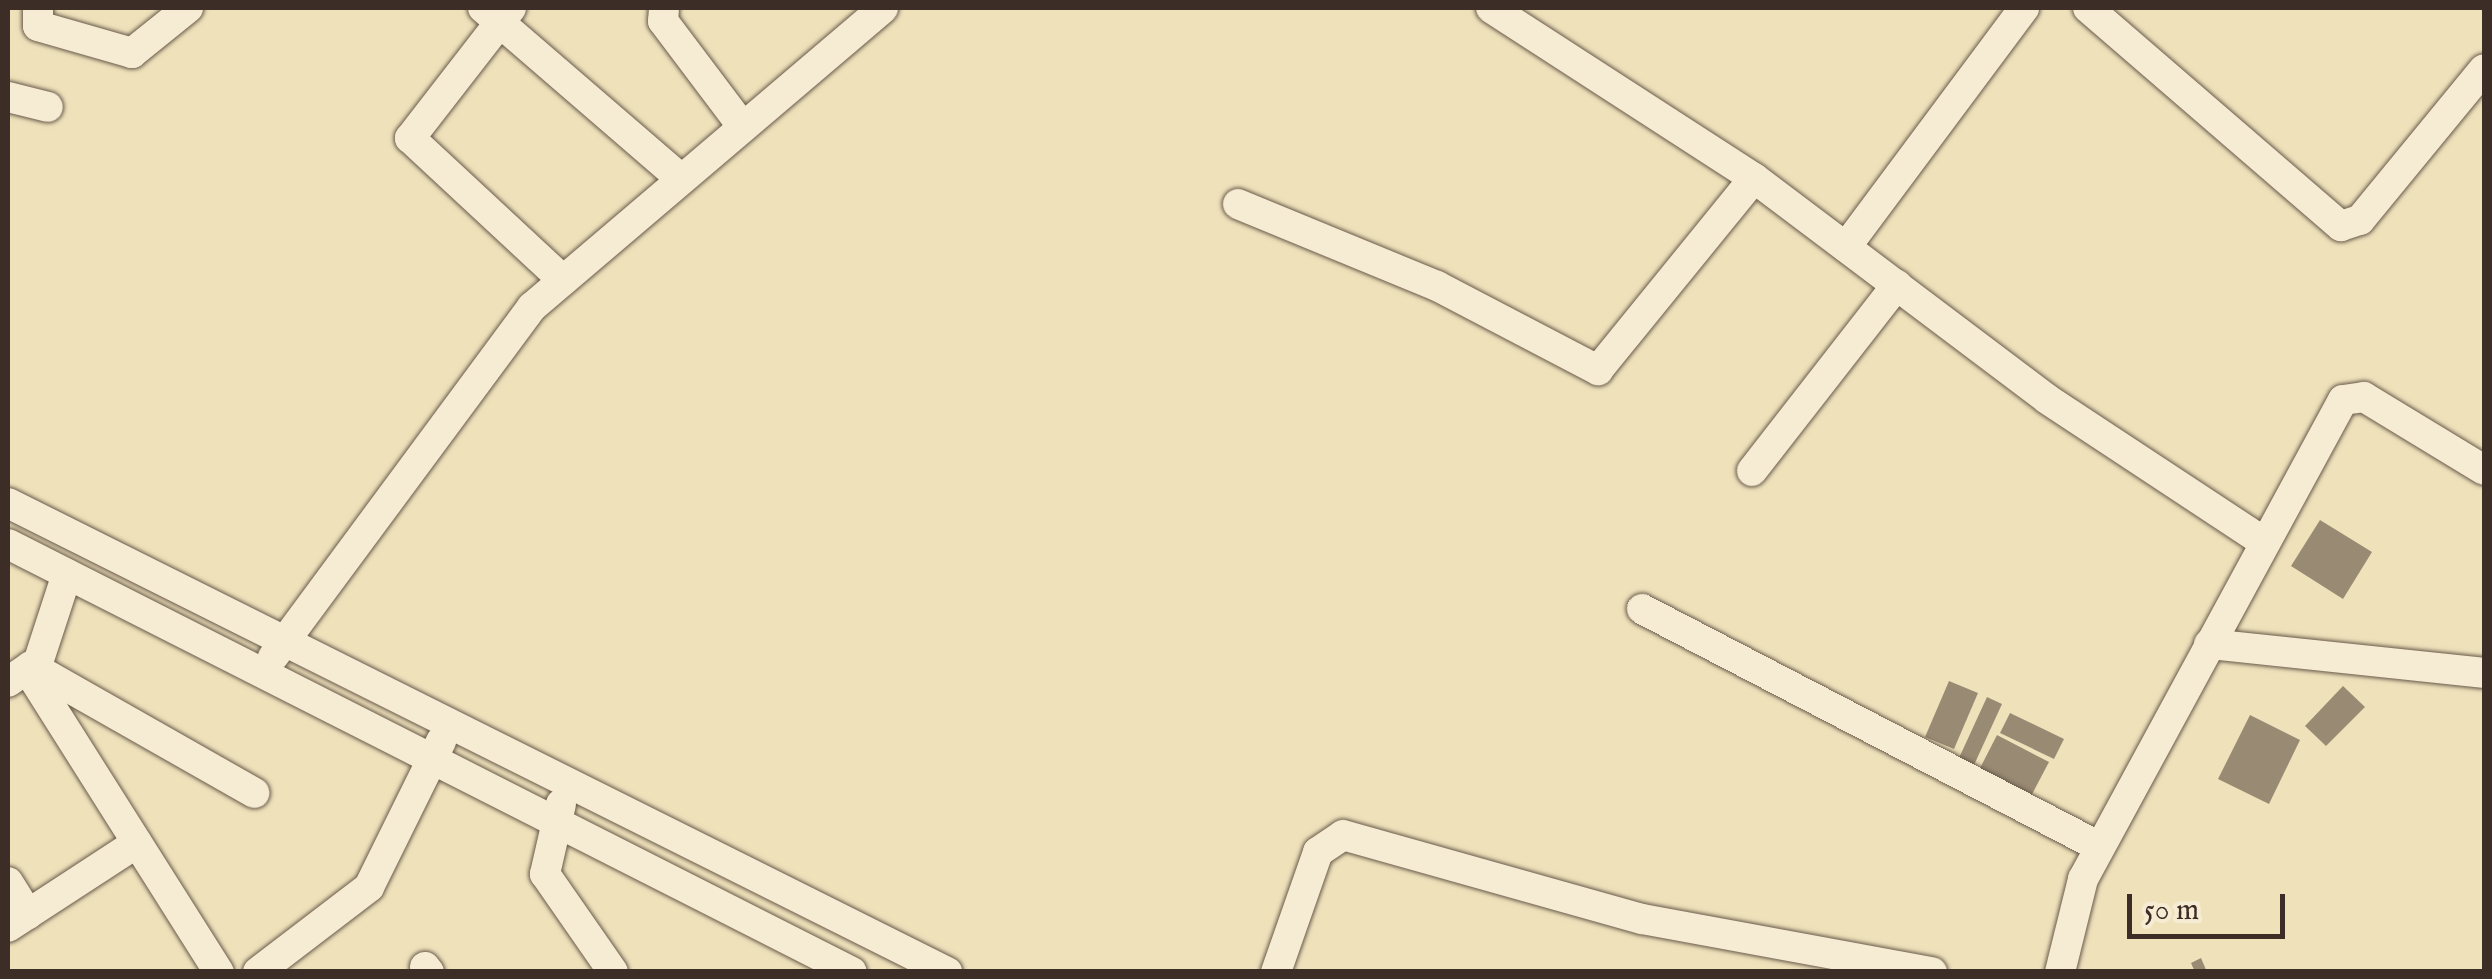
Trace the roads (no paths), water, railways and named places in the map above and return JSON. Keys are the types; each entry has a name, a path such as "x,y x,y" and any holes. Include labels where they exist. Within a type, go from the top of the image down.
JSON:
{"street":[{"path":"38,8 38,26 132,52 188,8"},
{"path":"664,8 663,22 743,126"},
{"path":"262,673 532,306 883,8"},
{"path":"1491,8 1754,178 2082,424 2264,542"},
{"path":"1846,247 2024,8"},
{"path":"2088,8 2340,226 2360,220 2484,69"},
{"path":"563,280 410,138 498,12 681,180"},
{"path":"8,97 48,107"},
{"path":"1238,204 1437,286 1598,370 1754,178"},
{"path":"1752,471 1897,285"},
{"path":"2060,972 2073,902 2100,848 2264,542 2350,396 2484,470"},
{"path":"8,503 946,972"},
{"path":"8,544 852,972"},
{"path":"19,674 66,574"},
{"path":"1642,608 2100,848"},
{"path":"2210,644 2484,673"},
{"path":"19,674 254,792"},
{"path":"19,674 137,843 219,972"},
{"path":"258,972 368,887 449,725"},
{"path":"568,784 555,821 545,874 613,972"},
{"path":"1276,972 1318,852 1343,835 1642,919 1932,972"},
{"path":"8,882 18,920 137,843"}]}
